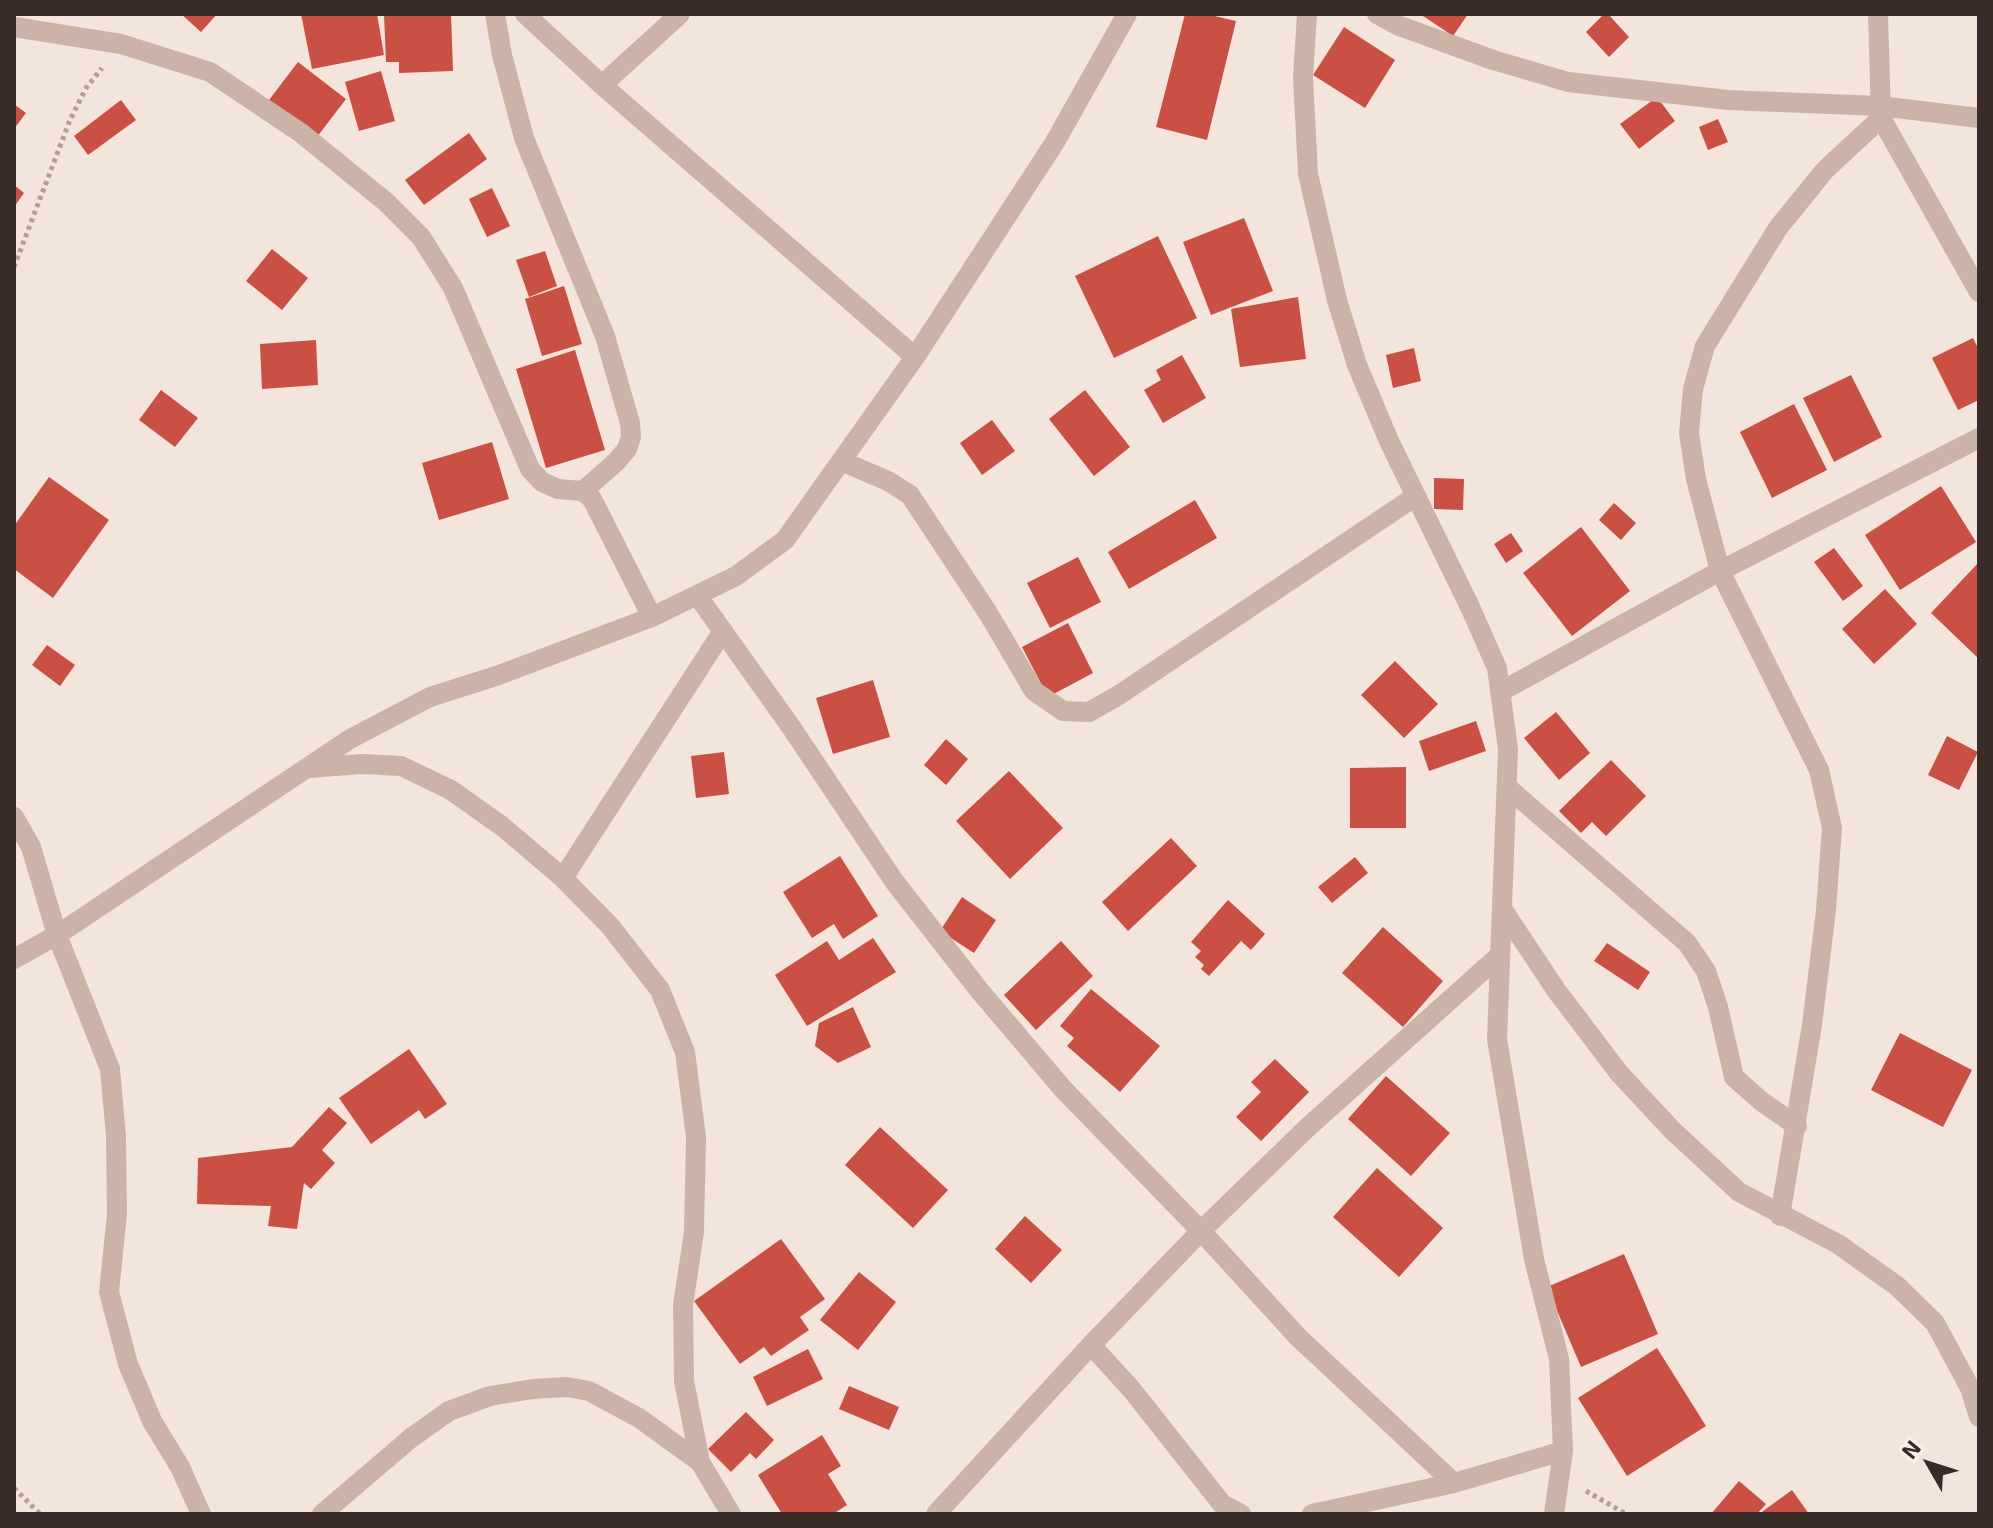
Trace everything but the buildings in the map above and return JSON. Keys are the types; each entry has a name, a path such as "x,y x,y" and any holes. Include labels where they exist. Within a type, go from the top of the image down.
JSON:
{"street":[{"path":"14,27 121,44 210,72 301,133 386,202 421,237 453,288 530,469 542,482 558,489 583,491 627,449 631,437 630,423 605,336 524,138 502,55 495,14"},
{"path":"525,14 602,85 915,357"},
{"path":"602,85 680,14"},
{"path":"14,959 57,935 350,739 430,697 499,675 652,617 736,576 785,540 915,357 1055,142 1127,14"},
{"path":"1307,14 1303,78 1308,174 1337,300 1357,365 1497,668 1508,749 1497,1039 1534,1259 1559,1359 1563,1451 1554,1514"},
{"path":"1377,14 1397,25 1493,60 1568,82 1728,100 1979,118"},
{"path":"1878,14 1880,112 1979,292"},
{"path":"1780,1216 1797,1126 1826,910 1832,828 1819,770 1720,571 1696,479 1689,433 1693,389 1705,346 1778,228 1825,170 1880,112"},
{"path":"1500,692 1720,571 1979,438"},
{"path":"841,461 888,481 910,495 988,613 1034,691 1063,711 1089,712 1119,695 1416,496"},
{"path":"583,491 605,521 652,617"},
{"path":"697,595 791,727 894,881 979,990 1063,1089 1201,1231 1298,1337 1454,1483"},
{"path":"563,878 723,631"},
{"path":"304,768 362,764 401,766 451,790 503,827 563,878 610,926 660,990 685,1052 696,1137 694,1232 683,1305 684,1381 700,1462 731,1514"},
{"path":"1507,787 1687,943 1706,971 1718,1007 1734,1077 1797,1126"},
{"path":"14,817 31,847 57,935 110,1069 116,1136 117,1214 109,1292 128,1364 152,1421 180,1467 201,1514"},
{"path":"1503,910 1556,990 1619,1073 1672,1130 1739,1192 1838,1244 1897,1286 1935,1323 1970,1388 1979,1417"},
{"path":"936,1514 1201,1231 1307,1128 1500,955"},
{"path":"1091,1345 1132,1390 1222,1504 1241,1514"},
{"path":"322,1514 411,1438 449,1411 490,1396 533,1389 567,1387 589,1391 639,1418 700,1462"},
{"path":"1312,1514 1454,1483 1563,1451"}],"path":[{"path":"14,267 70,120 86,88 121,44"},
{"path":"1559,1476 1626,1514"},
{"path":"14,1488 40,1514"}]}
